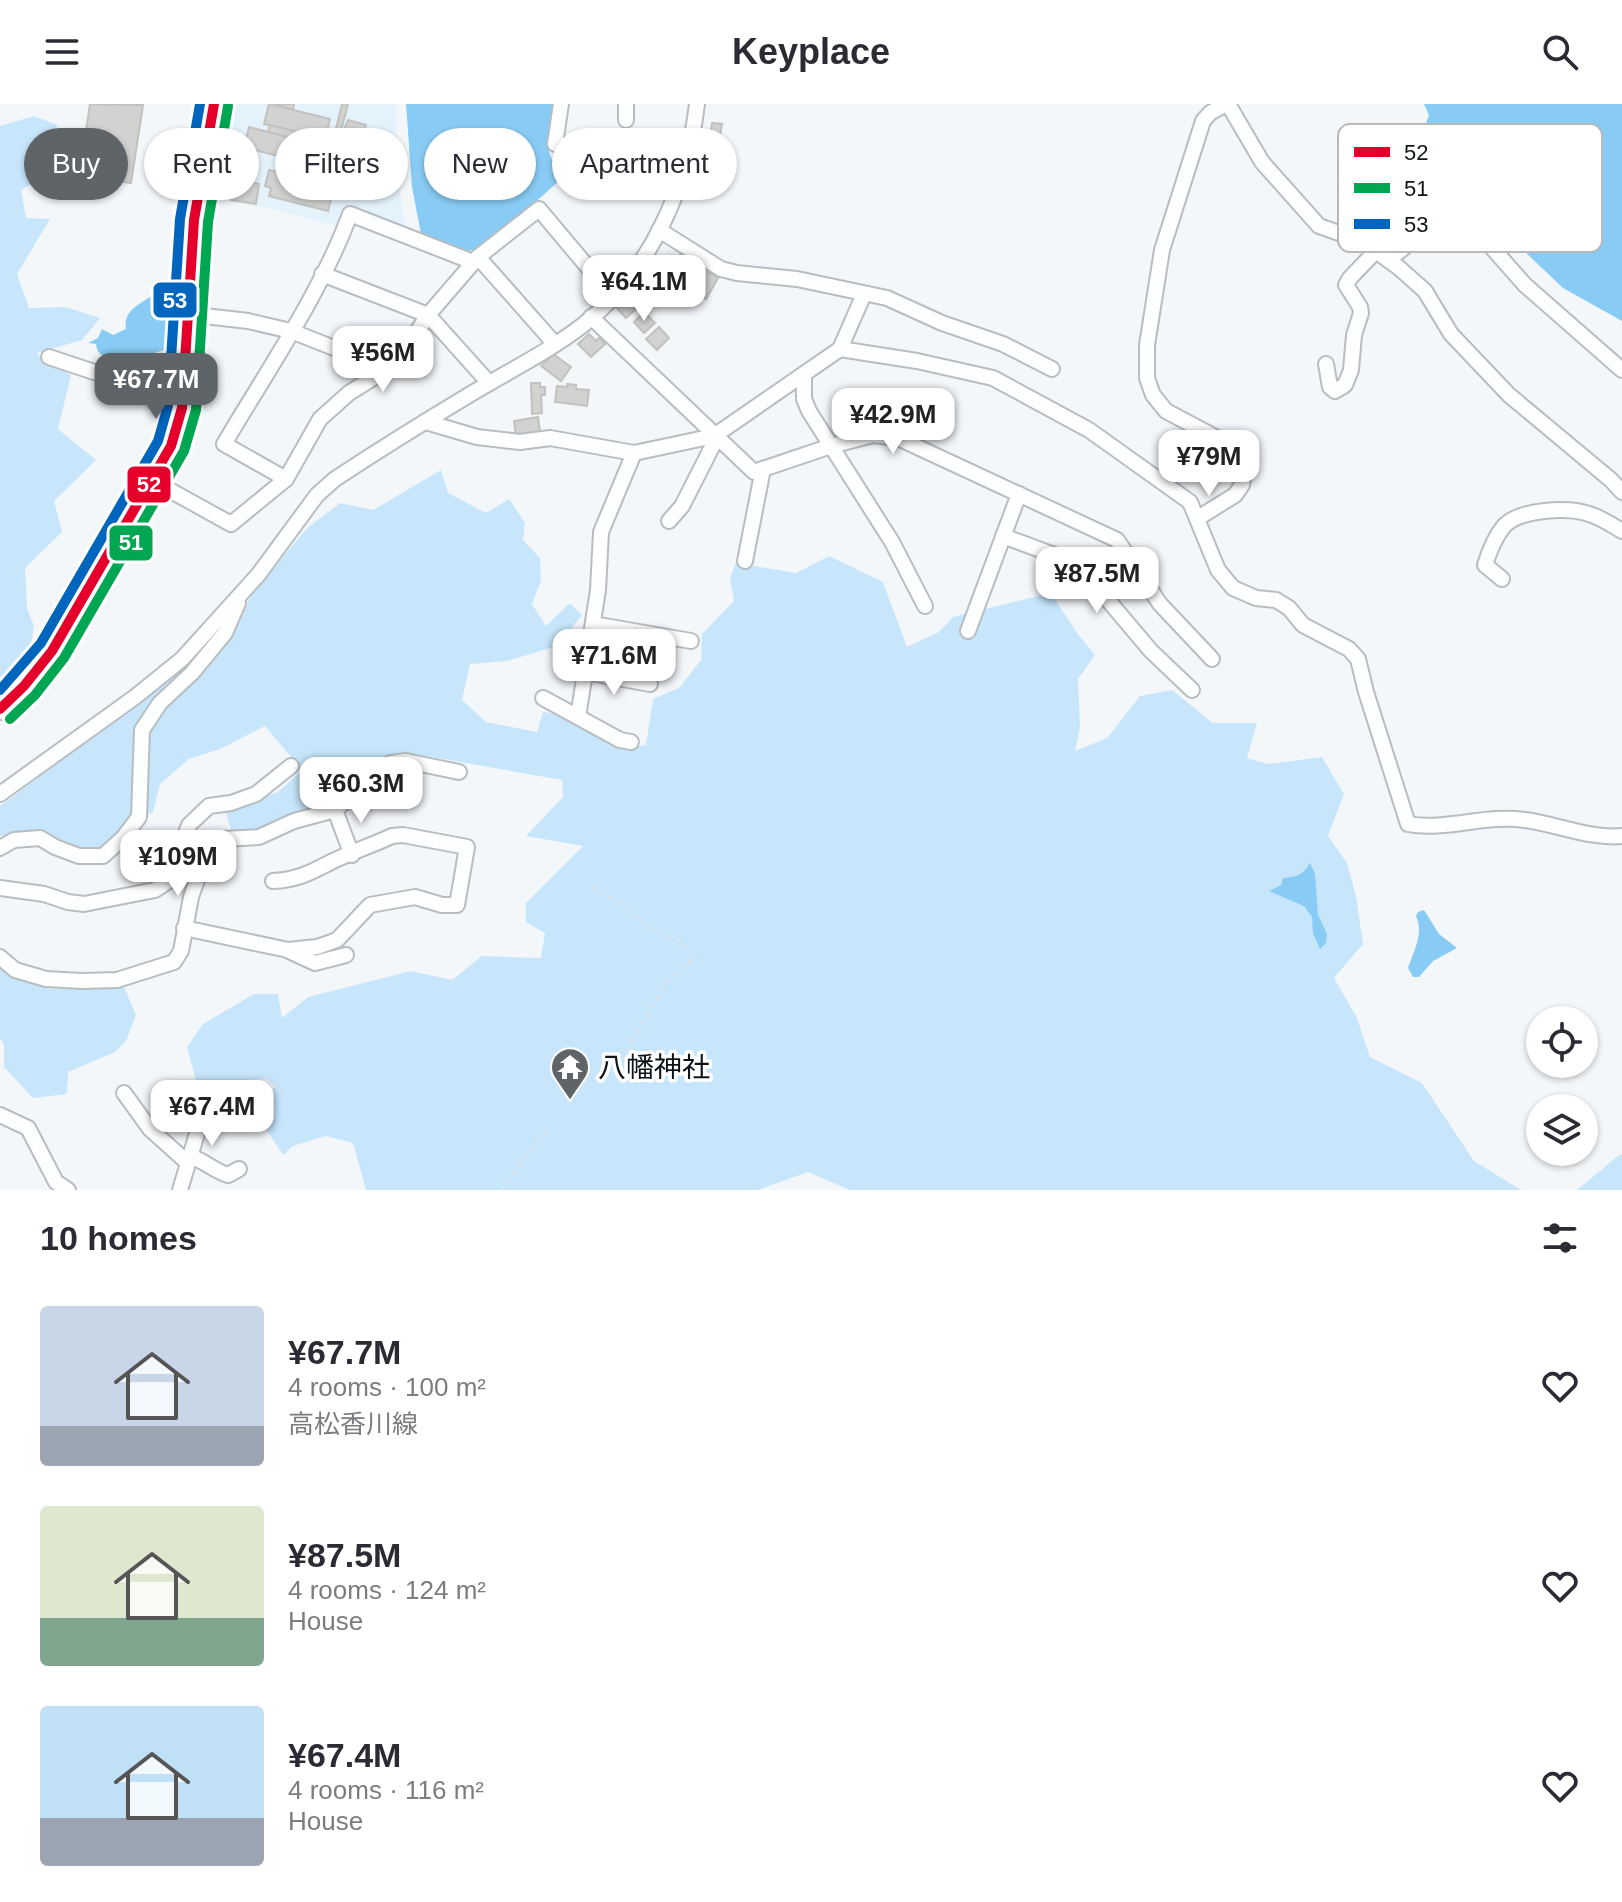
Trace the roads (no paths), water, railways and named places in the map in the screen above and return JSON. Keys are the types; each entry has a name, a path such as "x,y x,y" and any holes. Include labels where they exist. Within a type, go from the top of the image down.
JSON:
{"main road":[{"path":"0,709 24,686 52,651 171,446 178,425 184,383 194,220 214,104"}],"street":[{"path":"557,128 561,104"},
{"path":"626,104 626,120"},
{"path":"0,794 182,659 258,575 317,495 335,479 591,317 645,256 673,204 692,143 697,104"},
{"path":"1198,518 1235,495 1242,485 1244,472 1241,458 1232,446 1166,411 1153,395 1147,378 1147,345 1162,250 1203,121 1210,113 1227,104 1262,162 1319,226 1338,235"},
{"path":"153,481 231,524 286,479 320,419 349,393 397,363 428,315 476,260 539,209 612,296"},
{"path":"286,479 224,444 291,331 342,237 350,214 476,260 554,343"},
{"path":"659,230 721,269 797,279 887,298 942,323 1003,344 1052,369"},
{"path":"1375,252 1425,291 1451,334 1509,395 1622,492"},
{"path":"1326,364 1330,387 1335,391 1345,385 1351,370 1354,335 1361,313 1346,285 1350,278 1388,252"},
{"path":"1496,252 1525,285 1622,370"},
{"path":"322,274 428,315 489,383"},
{"path":"426,422 477,437 520,442 550,438 634,453 714,436 840,349 864,294"},
{"path":"187,314 248,321 291,331 387,369"},
{"path":"591,317 754,472 873,435 898,438 1117,540 1160,604 1212,659"},
{"path":"840,349 917,361 993,378 1089,430 1190,502 1218,570 1233,588 1256,598 1276,600 1289,608 1303,625 1349,649 1358,659 1408,824 1427,827 1489,819 1524,819 1565,829 1622,836"},
{"path":"49,357 139,387 184,383"},
{"path":"804,374 804,399 809,411 892,542 925,606"},
{"path":"669,521 682,506 713,445 714,436"},
{"path":"578,717 598,590 601,532 634,453"},
{"path":"745,561 763,469"},
{"path":"968,631 1019,494"},
{"path":"1502,579 1485,565 1489,551 1505,526 1515,518 1572,510 1590,514 1622,531"},
{"path":"1003,536 1065,559 1091,580 1151,651 1192,690"},
{"path":"0,848 14,840 40,838 79,856 103,856 123,838 139,817 142,730 160,703 192,673 225,633 238,605 237,598"},
{"path":"593,624 691,641"},
{"path":"585,672 650,684"},
{"path":"543,698 620,740 631,742"},
{"path":"0,957 15,970 46,979 117,980 174,962 181,951 191,897 206,858 223,839 259,837 294,821 335,810 391,763 406,761 459,772"},
{"path":"0,888 84,904 155,890 167,882 189,825 209,806 231,803 256,794 291,766"},
{"path":"335,810 352,855"},
{"path":"273,881 295,880 392,836 403,835 467,847 457,905 442,905 415,897 396,898 370,905 337,940 317,947 288,950"},
{"path":"184,928 288,950 315,963 346,955"},
{"path":"124,1093 150,1129 188,1160 200,1159 215,1171 228,1175 239,1169"},
{"path":"180,1190 208,1097"},
{"path":"0,1115 28,1128 56,1182 68,1190"}],"water":[{"path":"406,104 557,104 549,152 552,187 484,248 462,252 421,234 412,187"},
{"path":"1424,104 1622,104 1622,321 1563,288 1525,252 1602,252 1602,124 1425,124 1429,115"},
{"path":"163,287 171,290 167,349 113,366 110,358 98,352 96,344 88,343 98,338 102,329 113,335 126,329 126,321 132,310"},
{"path":"1310,863 1315,874 1318,915 1327,934 1326,943 1320,949 1313,933 1312,917 1304,906 1269,891 1281,885 1283,878 1302,873"},
{"path":"1424,910 1439,934 1457,948 1433,961 1419,977 1413,977 1408,968 1419,935 1416,916"}],"place":[{"name":"八幡神社","path":"570,1101"}]}
